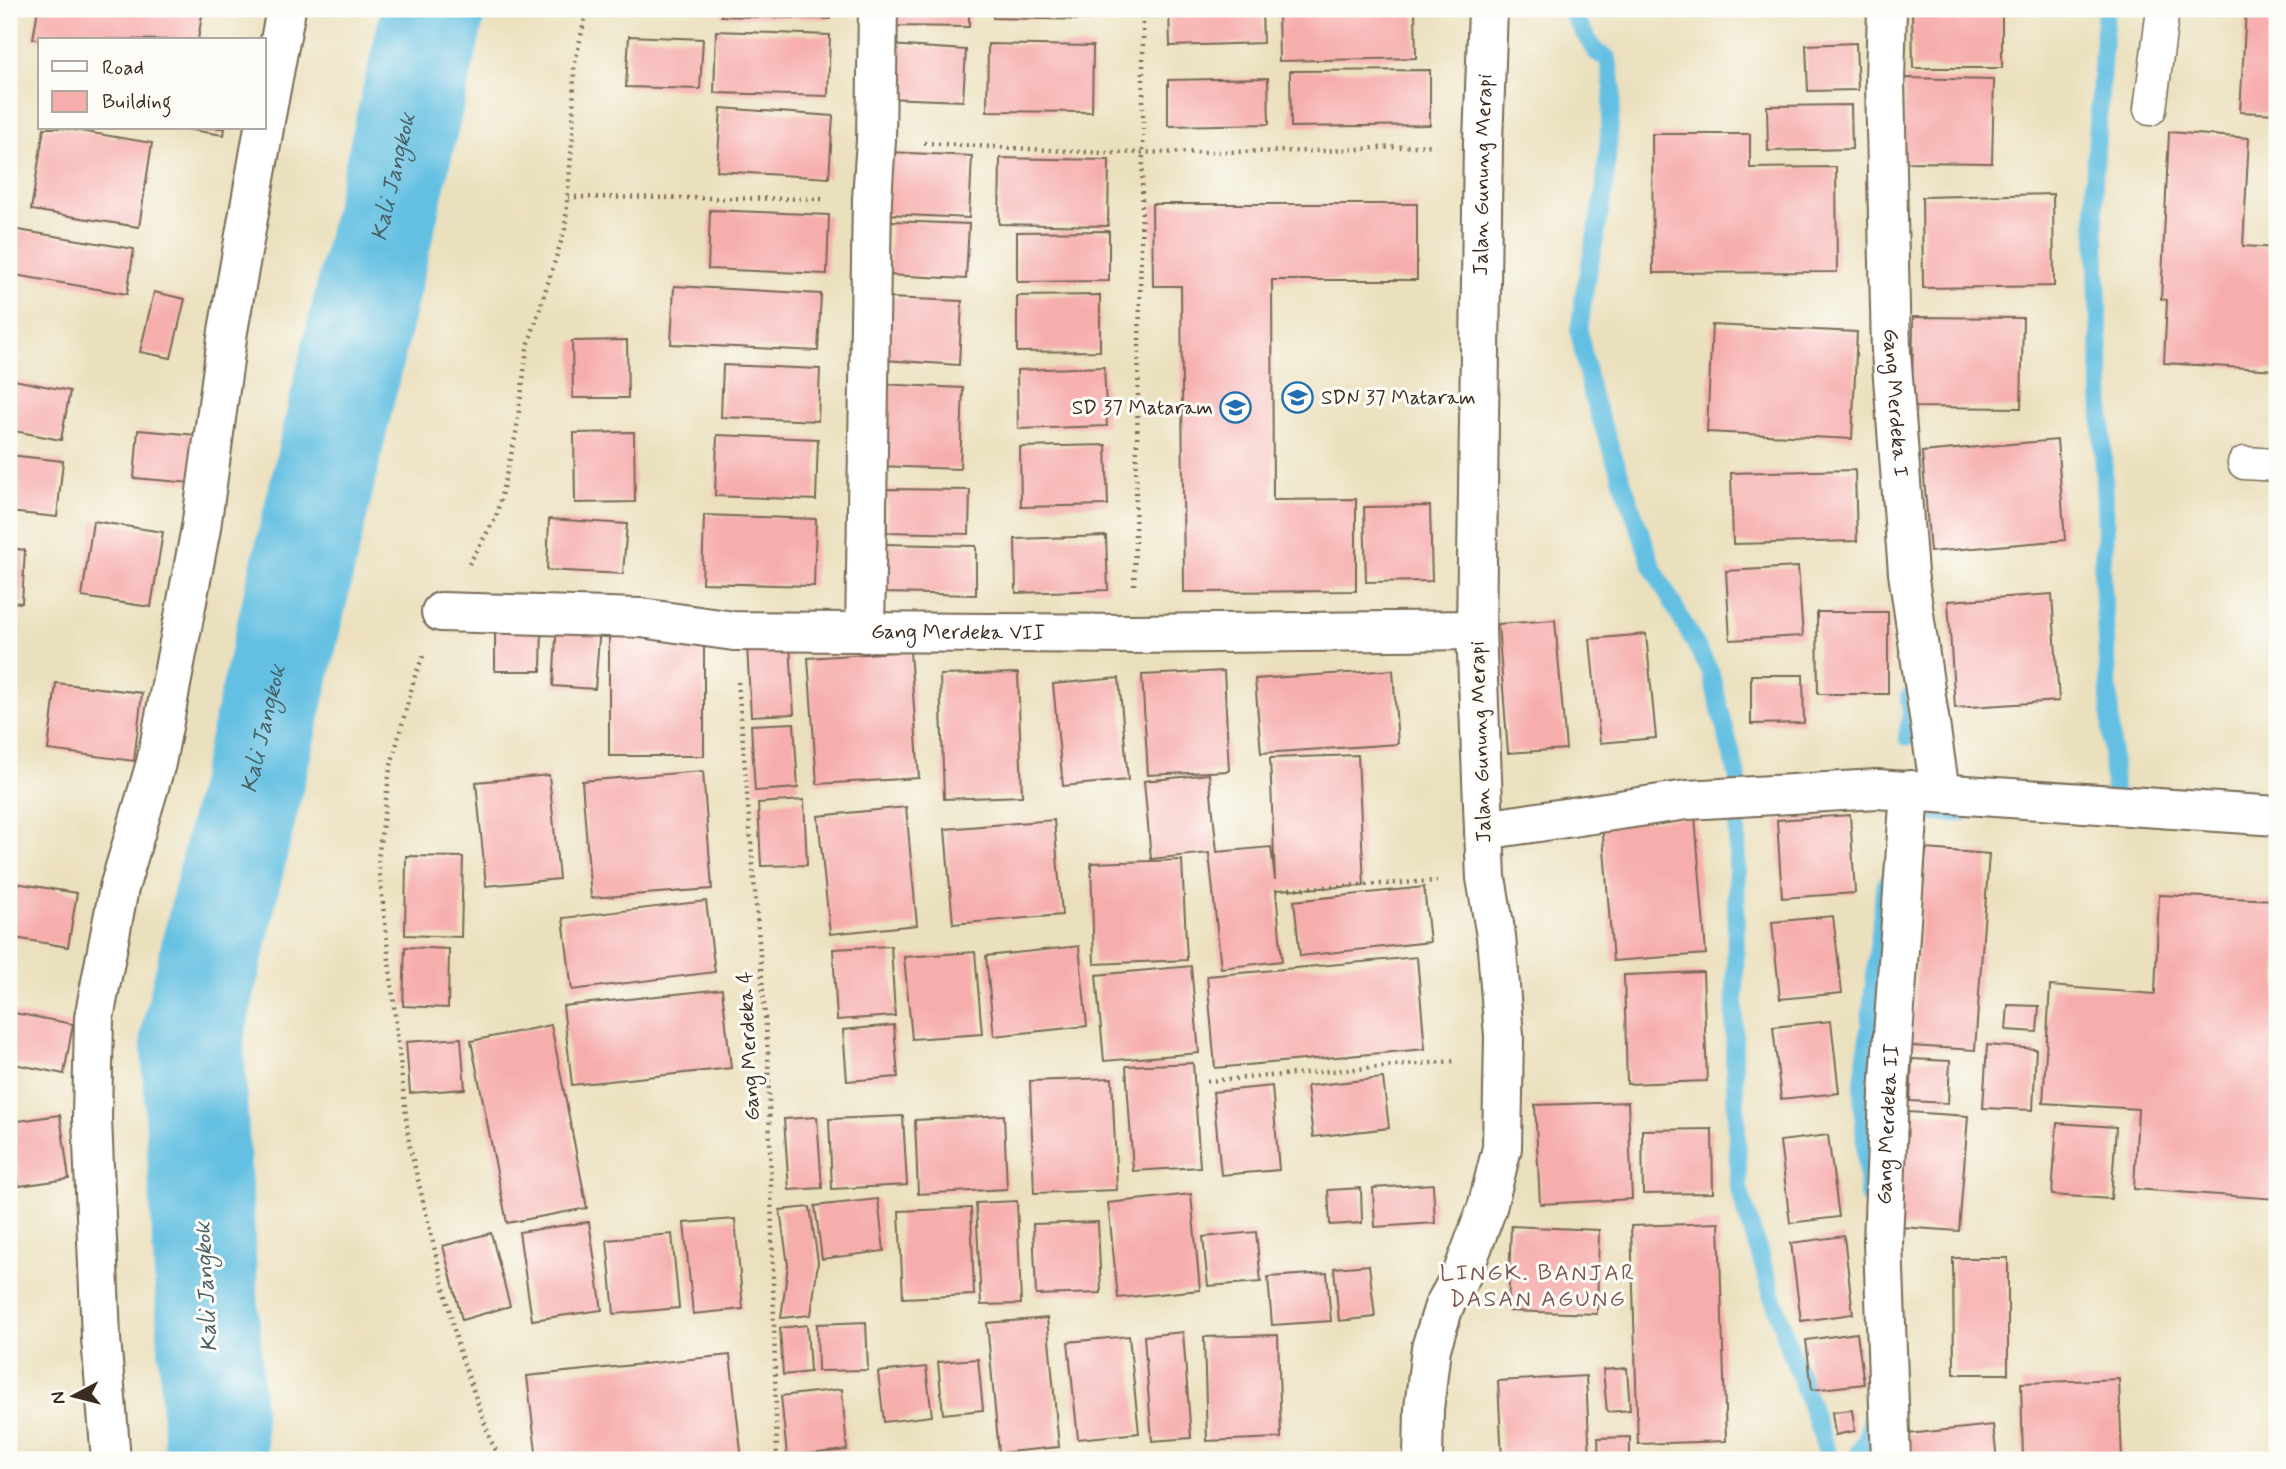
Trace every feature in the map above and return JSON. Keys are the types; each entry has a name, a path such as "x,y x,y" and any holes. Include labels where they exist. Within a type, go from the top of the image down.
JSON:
{"street":[{"path":"266,116 286,9"},
{"path":"866,633 872,199 876,140 878,9"},
{"name":"Jalan Gunung Merapi","path":"1423,1460 1423,1409 1431,1348 1444,1306 1463,1272 1474,1244 1496,1180 1500,1158 1504,1057 1496,936 1486,878 1476,630 1483,142 1488,9"},
{"name":"Gang Merdeka I","path":"1887,9 1885,80 1891,352 1925,791"},
{"path":"111,1460 101,1338 92,1118 94,1018 119,888 156,763 201,528 228,331 263,130"},
{"name":"Gang Merdeka VII","path":"441,612 641,618 734,631 1132,634 1476,630"},
{"path":"1484,830 1687,800 1768,794 1925,791 2277,816"},
{"name":"Gang Merdeka II","path":"1891,1460 1883,1242 1889,1094 1925,791"}],"lane":[{"path":"2150,109 2163,9"},
{"path":"2244,463 2277,465"}],"path":[{"path":"501,1460 491,1441 459,1350 409,1143 378,859 390,769 415,676 441,612 496,517 516,434 527,349 565,229 573,131 574,67 587,9"},
{"path":"1132,634 1143,153 1143,9"},
{"path":"876,140 1102,153 1321,151 1483,142"},
{"path":"568,197 872,199"},
{"name":"Gang Merdeka 4","path":"734,631 768,1053 777,1460"},
{"path":"1289,889 1486,878"},
{"path":"1207,1081 1504,1057"}],"building":[{"path":"38,9 203,9 198,38 33,39"},
{"path":"721,9 830,9 830,19 721,16"},
{"path":"891,9 969,9 969,27 890,26"},
{"path":"993,9 1091,9 1090,20 993,18"},
{"path":"1169,9 1262,9 1263,43 1170,46"},
{"path":"1415,9 1416,58 1279,61 1278,11"},
{"path":"2246,9 2277,9 2277,114 2240,112"},
{"path":"1912,11 2002,12 2002,68 1913,68"},
{"path":"716,31 830,35 828,96 714,93"},
{"path":"629,36 703,39 700,89 626,87"},
{"path":"1856,43 1858,90 1808,91 1806,45"},
{"path":"988,44 1093,46 1092,112 987,111"},
{"path":"888,45 966,50 963,101 886,98"},
{"path":"1430,70 1430,125 1291,127 1290,71"},
{"path":"1268,78 1269,124 1168,126 1168,80"},
{"path":"1905,78 1994,80 1992,163 1903,162"},
{"path":"1851,105 1852,149 1768,151 1767,106"},
{"path":"721,108 833,116 829,178 717,171"},
{"path":"44,130 74,130 152,143 139,227 31,210"},
{"path":"191,130 225,130 224,135"},
{"path":"2169,132 2249,138 2243,246 2277,248 2277,370 2164,363 2167,300 2161,299"},
{"path":"1652,134 1750,134 1750,168 1836,167 1837,272 1653,273"},
{"path":"889,152 972,156 969,218 886,214"},
{"path":"1000,158 1109,160 1108,226 999,224"},
{"path":"2053,194 2054,286 1923,288 1922,197"},
{"path":"1152,204 1417,204 1417,280 1272,280 1273,500 1356,499 1356,591 1184,592 1181,286 1153,286"},
{"path":"710,210 829,215 827,274 708,269"},
{"path":"891,221 969,224 966,279 888,275"},
{"path":"12,229 134,249 127,294 9,274"},
{"path":"1109,231 1109,281 1017,282 1017,232"},
{"path":"674,286 821,294 818,351 671,344"},
{"path":"154,292 185,299 171,358 140,352"},
{"path":"1100,295 1100,351 1017,352 1017,296"},
{"path":"887,298 962,301 959,365 885,360"},
{"path":"1913,317 2023,318 2021,408 1912,407"},
{"path":"1712,325 1857,332 1852,439 1707,432"},
{"path":"627,340 628,398 573,398 572,341"},
{"path":"723,365 820,369 818,421 721,417"},
{"path":"1104,367 1107,426 1018,429 1017,370"},
{"path":"9,379 70,391 61,440 9,430"},
{"path":"879,384 963,388 960,469 877,466"},
{"path":"138,430 197,435 192,483 134,478"},
{"path":"634,432 635,502 575,503 574,433"},
{"path":"717,435 818,439 816,500 715,496"},
{"path":"2057,440 2065,540 1930,552 1922,452"},
{"path":"1106,445 1108,505 1021,507 1020,447"},
{"path":"9,455 63,461 57,517 9,512"},
{"path":"1855,470 1857,541 1733,544 1731,473"},
{"path":"887,489 970,490 969,534 887,532"},
{"path":"1430,506 1432,581 1366,582 1364,507"},
{"path":"704,515 816,519 814,586 702,583"},
{"path":"549,519 627,524 623,574 547,570"},
{"path":"93,521 163,532 151,607 82,597"},
{"path":"1106,536 1108,590 1016,593 1015,539"},
{"path":"884,544 976,546 976,595 883,593"},
{"path":"9,548 25,550 22,603 9,602"},
{"path":"1798,567 1803,636 1730,640 1726,571"},
{"path":"2052,594 2059,701 1955,708 1948,601"},
{"path":"1817,612 1888,612 1888,694 1818,694"},
{"path":"1555,620 1566,749 1508,753 1498,624"},
{"path":"557,622 600,626 595,689 553,686"},
{"path":"495,626 542,626 541,671 495,671"},
{"path":"609,634 704,635 704,756 609,756"},
{"path":"1646,634 1656,738 1600,743 1590,639"},
{"path":"790,643 794,714 751,716 747,646"},
{"path":"9,645 13,645 10,666 9,666"},
{"path":"910,651 919,778 817,784 808,658"},
{"path":"1393,670 1398,744 1261,753 1255,679"},
{"path":"1224,671 1229,771 1148,775 1142,675"},
{"path":"1018,673 1022,796 944,799 940,675"},
{"path":"1751,675 1803,675 1804,723 1751,724"},
{"path":"1119,678 1128,780 1063,786 1053,684"},
{"path":"56,683 142,693 134,761 48,750"},
{"path":"794,723 798,788 755,791 751,725"},
{"path":"1358,755 1364,886 1276,890 1282,961 1221,968 1209,853 1151,859 1144,781 1209,774 1217,852 1271,847 1275,880 1270,758"},
{"path":"703,771 712,889 591,898 582,781"},
{"path":"549,775 559,879 486,886 476,782"},
{"path":"804,800 807,865 761,866 758,803"},
{"path":"906,807 917,925 830,934 818,816"},
{"path":"1850,815 1855,893 1782,898 1777,820"},
{"path":"1695,817 1706,954 1613,961 1602,824"},
{"path":"1054,820 1062,915 953,924 945,829"},
{"path":"1926,849 1989,854 1975,1050 1911,1046"},
{"path":"406,856 463,857 461,937 405,935"},
{"path":"1182,860 1187,960 1094,964 1091,863"},
{"path":"9,882 77,893 68,947 9,937"},
{"path":"1424,887 1430,942 1300,956 1294,901"},
{"path":"2159,895 2277,900 2277,1199 2134,1189 2138,1109 2043,1103 2050,986 2155,994"},
{"path":"706,901 715,972 572,990 563,918"},
{"path":"1833,916 1842,993 1780,999 1772,922"},
{"path":"891,946 895,1016 837,1020 833,949"},
{"path":"1079,946 1087,1026 994,1036 986,956"},
{"path":"405,947 449,949 448,1008 403,1006"},
{"path":"975,952 982,1034 912,1039 904,957"},
{"path":"1417,957 1425,1049 1215,1068 1207,976"},
{"path":"1191,966 1199,1053 1104,1061 1096,975"},
{"path":"1703,972 1707,1081 1627,1084 1624,975"},
{"path":"722,989 731,1068 572,1085 563,1006"},
{"path":"2008,1005 2039,1006 2037,1032 2006,1030"},
{"path":"9,1012 73,1024 64,1074 9,1063"},
{"path":"1831,1021 1839,1093 1781,1099 1773,1027"},
{"path":"551,1025 587,1208 507,1223 471,1041"},
{"path":"894,1025 898,1077 847,1081 843,1030"},
{"path":"461,1038 465,1089 410,1093 406,1042"},
{"path":"1987,1045 2036,1049 2033,1110 1983,1108"},
{"path":"1912,1059 1950,1061 1948,1103 1910,1101"},
{"path":"1193,1063 1200,1167 1133,1171 1126,1066"},
{"path":"1112,1078 1117,1190 1034,1193 1030,1081"},
{"path":"1383,1078 1389,1128 1313,1137 1307,1086"},
{"path":"1272,1086 1279,1170 1221,1175 1213,1092"},
{"path":"1628,1102 1632,1199 1540,1204 1535,1105"},
{"path":"1908,1112 1968,1116 1959,1231 1900,1227"},
{"path":"60,1115 69,1179 19,1186 11,1122"},
{"path":"1004,1115 1007,1189 918,1194 915,1120"},
{"path":"903,1116 907,1185 832,1189 829,1119"},
{"path":"817,1117 822,1188 789,1190 784,1119"},
{"path":"2057,1123 2116,1127 2111,1199 2052,1195"},
{"path":"1712,1129 1713,1193 1643,1194 1642,1130"},
{"path":"1828,1135 1839,1217 1790,1223 1780,1141"},
{"path":"1433,1184 1435,1223 1375,1227 1373,1188"},
{"path":"1361,1188 1362,1223 1330,1225 1328,1190"},
{"path":"1191,1194 1200,1290 1118,1298 1108,1203"},
{"path":"878,1199 884,1251 822,1259 815,1206"},
{"path":"1017,1201 1021,1304 981,1305 976,1203"},
{"path":"810,1207 818,1262 811,1315 781,1318 788,1265 780,1210"},
{"path":"971,1208 974,1295 903,1298 899,1211"},
{"path":"735,1219 743,1309 693,1314 684,1223"},
{"path":"589,1222 602,1310 532,1320 519,1232"},
{"path":"1098,1222 1101,1293 1036,1295 1033,1224"},
{"path":"1719,1223 1726,1441 1638,1444 1631,1226"},
{"path":"1511,1226 1599,1230 1597,1314 1508,1311"},
{"path":"1256,1232 1261,1282 1208,1286 1203,1237"},
{"path":"491,1233 510,1306 462,1320 443,1246"},
{"path":"672,1234 679,1308 614,1314 607,1240"},
{"path":"1844,1236 1853,1314 1801,1321 1791,1243"},
{"path":"1953,1258 2008,1258 2008,1374 1954,1374"},
{"path":"1369,1265 1375,1317 1339,1321 1334,1268"},
{"path":"1327,1273 1331,1321 1272,1325 1268,1277"},
{"path":"1047,1318 1059,1447 999,1453 987,1323"},
{"path":"866,1322 868,1370 818,1371 817,1324"},
{"path":"807,1325 810,1372 783,1375 780,1328"},
{"path":"1183,1332 1191,1438 1152,1441 1144,1336"},
{"path":"1857,1333 1864,1384 1812,1390 1806,1340"},
{"path":"1278,1335 1281,1438 1207,1441 1204,1337"},
{"path":"1129,1336 1139,1433 1078,1439 1068,1342"},
{"path":"730,1355 742,1460 537,1460 527,1376"},
{"path":"978,1359 983,1410 943,1414 938,1362"},
{"path":"926,1367 932,1416 884,1422 878,1372"},
{"path":"1627,1368 1630,1410 1607,1412 1603,1370"},
{"path":"1586,1376 1590,1460 1502,1460 1498,1381"},
{"path":"2119,1379 2122,1460 2023,1460 2021,1383"},
{"path":"842,1389 847,1450 787,1456 781,1396"},
{"path":"1852,1410 1855,1431 1835,1435 1832,1412"},
{"path":"1993,1425 1997,1460 1911,1460 1908,1434"},
{"path":"1630,1437 1630,1460 1599,1460 1598,1438"}],"waterway":[{"name":"Kali Jangkok","path":"216,1460 192,1037 434,9"},
{"path":"1569,9 1596,52 1608,59 1613,87 1604,194 1579,331 1591,392 1653,568 1710,671 1738,779 1734,1059 1739,1189 1786,1338 1830,1460"},
{"path":"2106,9 2094,181 2106,535 2102,565 2115,809"},
{"path":"1907,737 1911,714 1909,697"},
{"path":"1903,812 1963,813"},
{"path":"1868,1195 1862,1091 1885,884"},
{"path":"1855,1460 1867,1437 1876,1401"}],"place":[{"name":"SDN 37 Mataram","path":"1298,398"},
{"name":"SD 37 Mataram","path":"1236,408"}],"district":[{"name":"LINGK. BANJAR DASAN AGUNG","path":"1538,1287"}]}
